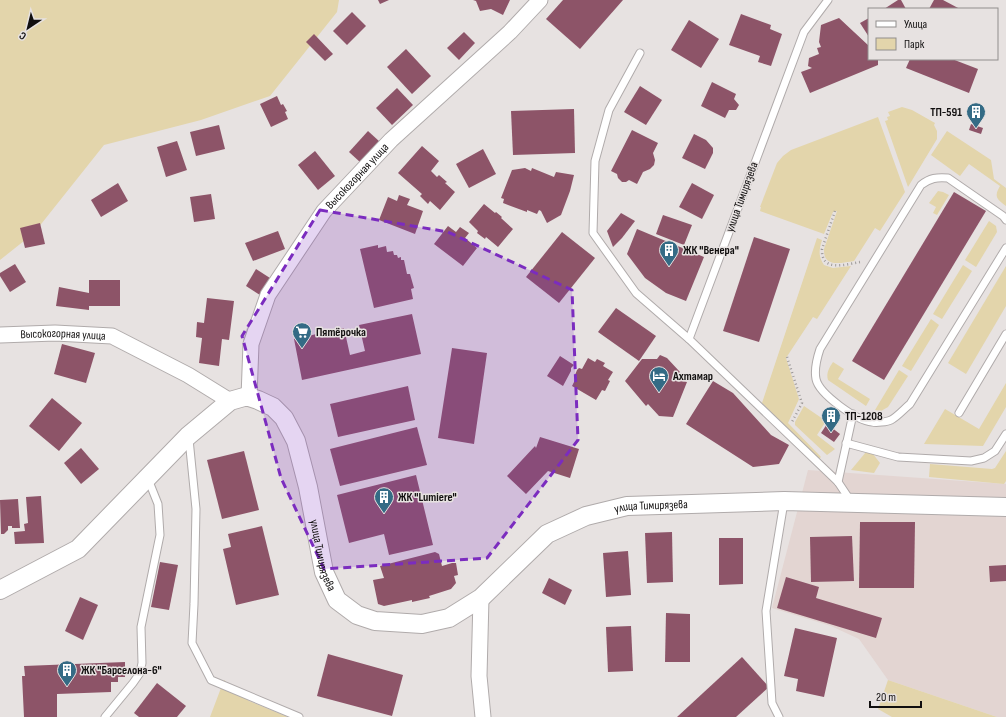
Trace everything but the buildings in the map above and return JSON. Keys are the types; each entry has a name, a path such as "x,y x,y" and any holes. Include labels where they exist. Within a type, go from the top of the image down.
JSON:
{"street":[{"name":"Высокогорная улица","path":"248,397 251,344 268,295 324,210 391,140 510,32 540,0"},
{"name":"Высокогорная улица","path":"0,335 55,333 112,336 188,375 230,401"},
{"path":"0,590 78,549 188,436 230,401 248,397"},
{"name":"улица Тимирязева","path":"248,397 273,407 284,418 296,441 308,488 324,572 338,600 357,615 376,620 422,624 450,618 481,598 547,534 586,516 627,506 784,501 1006,507"},
{"path":"481,598 479,676 482,717"}],"lane":[{"name":"улица Тимирязева","path":"689,339 804,32 828,0"},
{"path":"640,53 610,110 595,161 592,233 636,293 689,339 838,482 852,503"},
{"path":"1006,220 1003,216 948,178 938,177 928,180 921,185 820,349 816,361 816,380 820,389 827,397 853,414 872,422 890,420 910,404 1006,248"},
{"path":"959,413 1006,334"},
{"path":"999,346 1006,350"},
{"path":"838,482 853,414"},
{"path":"846,443 898,457 971,461 984,458 995,451 1006,434"},
{"path":"188,436 196,509 192,643 211,680 299,717"},
{"path":"105,717 140,673 142,663 141,627 160,535 158,504 147,477"},
{"path":"779,717 772,703 766,611 784,501"}],"path":[{"path":"835,211 822,249 824,261 827,264 834,266 852,264 876,258"},
{"path":"787,357 802,403 792,421 792,426"}],"highlighted area":[{"path":"320,210 448,232 572,290 578,440 487,558 324,569 281,478 242,336"}],"shaded area":[{"path":"808,470 1006,484 1006,717 997,717 888,680 859,639 831,626 772,608"}],"green space":[{"path":"0,0 339,0 337,12 270,96 201,120 104,145 34,233 0,260"},
{"path":"902,107 912,110 935,123 934,125 937,131 937,139 908,187 885,121 888,120 887,117 890,116 888,112"},
{"path":"878,117 905,192 880,231 875,228 854,261 839,263 830,262 824,255 824,249 837,211 833,212 824,234 760,211 760,207 777,163 783,156 791,150"},
{"path":"947,131 991,160 994,179 1006,188 1006,206 997,197 997,192 1000,186 969,164 960,176 931,155"},
{"path":"938,191 949,195 937,215 933,213 936,207 929,203"},
{"path":"989,221 996,226 997,232 976,267 965,260"},
{"path":"817,238 822,240 820,253 824,265 833,268 851,266 817,319 813,317 786,358 799,399 788,423 821,457 819,459 762,403"},
{"path":"963,265 972,271 942,319 933,314"},
{"path":"1006,266 1006,306 966,374 948,363"},
{"path":"931,319 939,325 911,371 902,366"},
{"path":"833,362 844,369 838,379 870,399 866,406 828,380 828,371"},
{"path":"899,370 908,376 888,407 881,411 875,410"},
{"path":"1006,383 1006,407 983,446 924,444 945,409 979,429"},
{"path":"804,406 826,421 817,435 835,449 827,455 795,425 795,422"},
{"path":"1006,451 1006,481 1004,484 929,477 930,464 995,468"},
{"path":"866,452 873,454 880,463 874,473 851,470"},
{"path":"224,680 249,701 288,717 210,717"},
{"path":"888,680 997,717 892,717 878,709"}],"place":[{"name":"ТП-591","path":"976,129"},
{"name":"ЖК \"Венера\"","path":"669,267"},
{"name":"Пятёрочка","path":"302,349"},
{"name":"Ахтамар","path":"659,393"},
{"name":"ТП-1208","path":"831,433"},
{"name":"ЖК \"Lumiere\"","path":"384,514"},
{"name":"ЖК \"Барселона-6\"","path":"67,687"}]}
